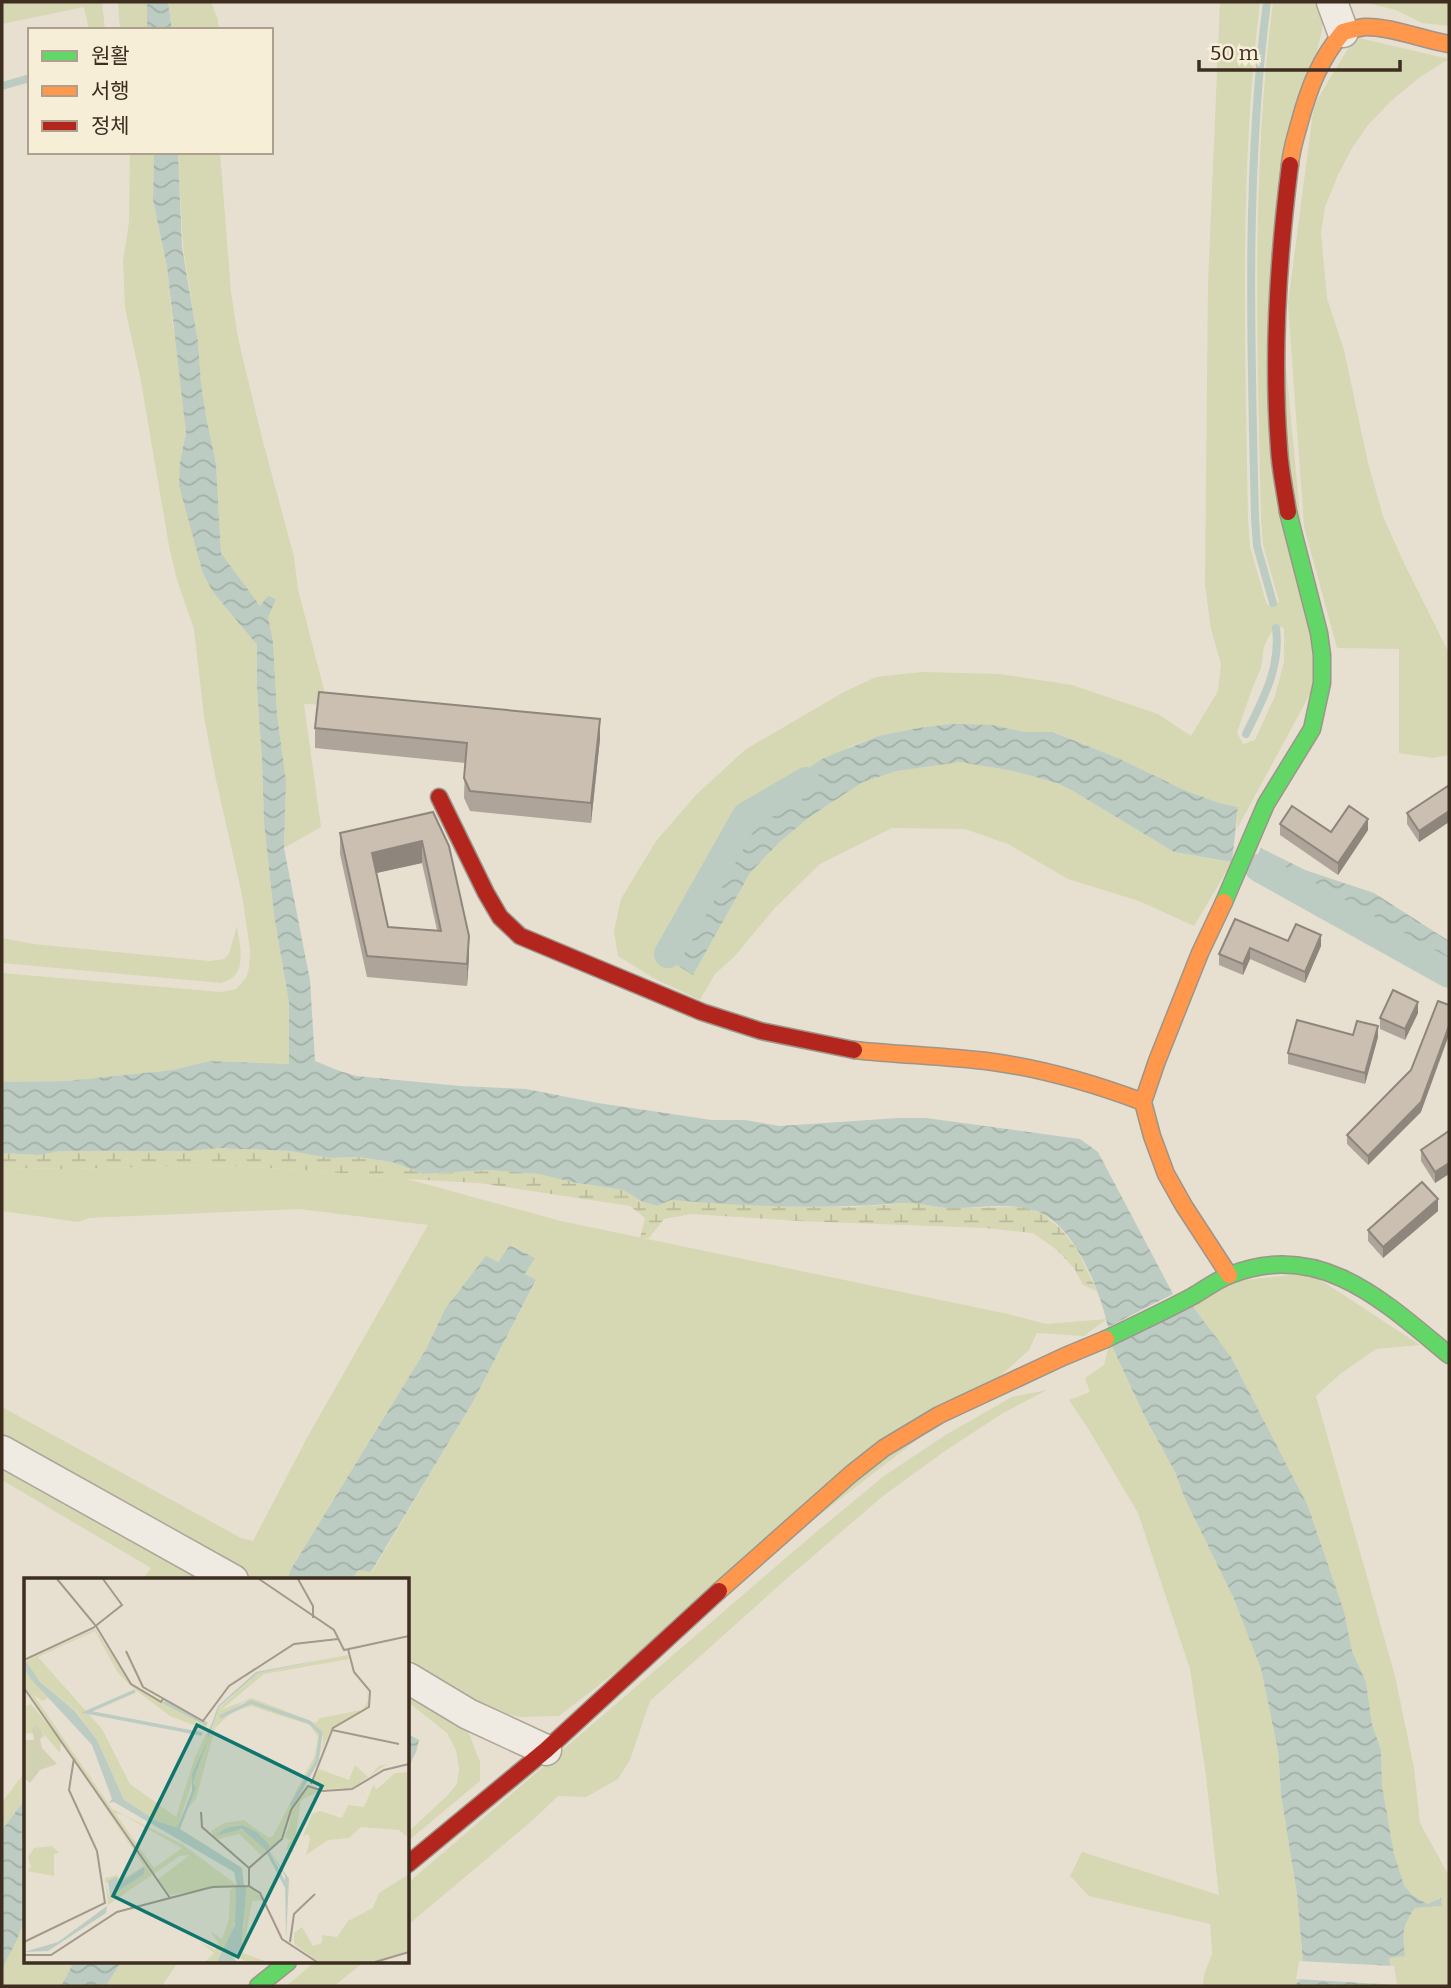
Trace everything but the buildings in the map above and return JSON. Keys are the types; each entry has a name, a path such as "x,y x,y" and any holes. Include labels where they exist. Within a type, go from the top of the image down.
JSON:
{"street":[{"path":"1332,2 1343,32"},
{"path":"1229,1275 1166,1174 1143,1102 1200,953 1266,804 1312,729 1322,683 1320,633 1290,524 1279,451 1275,356 1280,241 1292,153 1309,88 1320,64 1343,32 1366,27 1449,44"},
{"path":"439,797 486,894 500,917 520,936 691,1008 761,1031 856,1050 994,1062 1066,1077 1143,1102"},
{"path":"410,1862 547,1750 671,1634 851,1474 884,1448 939,1415 1107,1339 1229,1275 1266,1264 1304,1265 1333,1273 1394,1310 1449,1355"},
{"path":"2,1451 229,1578"},
{"path":"410,1679 468,1714 547,1750"},
{"path":"258,1986 286,1964"}],"green space":[{"path":"2,2 102,2 105,28 89,28 84,7 2,24"},
{"path":"118,2 147,2 147,28 120,28"},
{"path":"168,2 211,2 219,28 172,28"},
{"path":"1220,2 1260,2 1253,66 1246,195 1248,518 1250,547 1267,605 1274,606 1279,601 1263,545 1258,388 1258,195 1266,66 1273,2 1324,2 1322,30 1274,240 1316,683 1237,829 1238,807 1182,789 1118,758 1054,732 1025,732 993,725 918,728 878,736 851,746 778,792 768,806 740,833 675,964 693,975 750,873 782,840 811,816 863,782 897,771 960,762 1013,771 1057,783 1174,852 1232,862 1194,926 1139,901 1068,879 1008,844 965,829 892,828 820,864 774,909 735,956 715,974 700,1000 655,979 618,956 614,931 621,899 656,841 697,794 746,749 844,692 876,677 922,672 1000,674 1072,685 1158,714 1191,736 1218,691 1221,664 1211,629 1205,585 1208,283","holes":["1275,625 1284,628 1284,662 1275,696 1255,740 1243,744 1237,733 1261,668 1264,646"]},
{"path":"1363,2 1449,2 1449,26 1422,23 1396,10"},
{"path":"1355,37 1449,59 1420,77 1368,125 1338,175 1325,207 1321,233 1327,298 1344,350 1368,463 1383,516 1449,653 1449,755 1433,758 1399,753 1399,649 1337,648 1304,527 1288,303 1314,105"},
{"path":"130,154 154,154 153,200 167,267 186,433 180,462 195,540 203,574 213,592 257,645 264,823 274,915 289,1003 290,1064 209,1061 173,1070 66,1081 2,1082 2,973 221,992 236,989 246,978 249,968 250,950 242,895 204,717 194,629 177,580 169,546 140,376 125,308 123,261 129,222"},
{"path":"178,154 220,154 231,292 238,338 294,557 298,589 328,705 304,704 321,827 284,848 286,781 277,714 273,641 268,617 221,553 216,463 206,418 198,342 183,247"},
{"path":"237,926 241,952 239,968 230,979 221,983 2,963 2,938 33,944 209,961 224,959 229,954"},
{"path":"218,1148 290,1151 329,1158 358,1157 392,1162 423,1174 489,1170 539,1174 623,1190 643,1202 657,1206 671,1200 786,1206 854,1207 912,1203 948,1208 1025,1207 1044,1215 1061,1229 1078,1251 1097,1291 1083,1285 1074,1268 1057,1250 1033,1233 985,1228 692,1214 664,1219 649,1238 640,1238 645,1218 630,1206 478,1183 212,1165 2,1168 2,1153 39,1155 60,1151 191,1151"},
{"path":"212,1165 407,1179 561,1221 1046,1324 1107,1319 1084,1336 1037,1333 1029,1350 1006,1371 559,1716 520,1717 479,1708 410,1667 410,1578 353,1578 359,1570 372,1572 474,1400 536,1281 525,1274 535,1258 511,1245 498,1262 445,1309 426,1349 288,1578 250,1578 2,1440 2,1407 241,1538 253,1541 308,1436 428,1225 299,1209 89,1218 78,1222 2,1211 2,1168"},
{"path":"1310,1273 1420,1345 1376,1349 1340,1374 1316,1396 1395,1676 1414,1768 1420,1823 1449,1876 1449,1986 1394,1986 1389,1958 1402,1937 1408,1919 1415,1908 1442,1906 1440,1898 1427,1904 1411,1894 1404,1885 1394,1855 1382,1785 1381,1750 1372,1724 1366,1682 1352,1651 1344,1611 1308,1506 1231,1357 1191,1304 1236,1281"},
{"path":"1110,1342 1234,1599 1261,1669 1278,1751 1281,1795 1297,1894 1303,1962 1301,1979 1294,1986 1203,1986 1212,1954 1210,1924 1089,1896 1070,1876 1082,1852 1219,1895 1206,1776 1190,1669 1138,1513 1069,1400 1090,1392 1085,1378 1104,1365"},
{"path":"1047,1390 1003,1413 883,1496 650,1701 630,1760 618,1779 586,1797 558,1796 410,1923 410,1881 884,1476 947,1434 1012,1397"},
{"path":"2,1463 212,1578 144,1578 151,1568 2,1480"},
{"path":"410,1691 466,1726 480,1762 480,1781 410,1839 410,1830 457,1784 459,1768 456,1750 447,1733 410,1704"},
{"path":"24,1774 24,1801 2,1830 2,1802"},
{"path":"24,1921 24,1964 73,1964 61,1986 2,1986 2,1969"},
{"path":"120,1964 177,1964 162,1986 106,1986"},
{"path":"313,1964 362,1964 334,1986 286,1986"}],"water":[{"path":"147,2 168,2 172,28 147,28"},
{"path":"154,154 178,154 182,247 198,342 206,417 216,463 221,553 260,606 268,596 276,599 268,617 273,641 277,714 286,781 284,848 310,980 315,1061 356,1076 526,1089 712,1120 745,1120 780,1126 926,1118 1080,1139 1098,1152 1173,1294 1108,1327 1093,1280 1066,1234 1043,1214 1021,1207 948,1208 911,1203 784,1206 671,1200 657,1206 643,1202 623,1190 539,1174 489,1170 423,1174 392,1162 358,1157 329,1158 290,1151 218,1148 191,1151 60,1151 39,1155 2,1153 2,1082 66,1081 173,1070 209,1061 289,1064 289,1003 274,915 264,823 257,645 213,592 203,574 179,485 186,433 167,267 153,200"},
{"path":"952,724 993,725 1025,732 1053,732 1118,758 1182,789 1238,807 1232,862 1174,852 1073,791 1057,783 1013,771 960,762 897,771 863,782 811,816 782,840 750,873 693,975 675,964 686,944 678,937 681,923 709,873 740,833 787,783 822,759 878,736"},
{"path":"1261,848 1305,870 1374,893 1449,941 1449,966 1427,954 1400,947 1376,929 1321,900 1250,869"},
{"path":"510,1245 535,1258 525,1274 536,1280 474,1400 371,1572 359,1570 353,1578 288,1578 426,1349 445,1309 486,1256 498,1262"},
{"path":"1191,1304 1231,1357 1308,1506 1344,1611 1352,1651 1366,1682 1372,1724 1381,1750 1382,1785 1394,1854 1404,1885 1411,1894 1427,1904 1441,1898 1442,1906 1415,1908 1408,1920 1403,1936 1405,1956 1389,1958 1394,1986 1294,1986 1301,1979 1303,1962 1297,1894 1281,1795 1278,1751 1261,1669 1234,1599 1110,1342"},
{"path":"410,1735 419,1740 410,1764"},
{"path":"24,1801 24,1921 2,1969 2,1830"},
{"path":"73,1964 120,1964 106,1986 61,1986"}],"pier":[{"path":"1299,1961 1394,1966 1397,1985 1296,1979"}],"waterway":[{"path":"1267,2 1255,131 1251,324 1257,546 1273,603"},
{"path":"2,86 28,79"},
{"path":"1246,734 1273,670 1276,628"},
{"path":"668,954 746,816 806,781"},
{"path":"1259,868 1449,974"}],"traffic: fast":[{"path":"1224,902 1266,804 1312,729 1322,683 1319,633 1288,512"},
{"path":"1106,1339 1230,1275 1263,1266 1293,1265 1322,1271 1349,1282 1400,1315 1449,1355"},
{"path":"258,1986 286,1964"}],"traffic: slow":[{"path":"1290,165 1311,85 1343,32 1374,27 1449,44"},
{"path":"1224,902 1200,953 1143,1102 1166,1174 1229,1275"},
{"path":"854,1050 1012,1065 1069,1078 1143,1102"},
{"path":"719,1591 884,1448 939,1415 1106,1339"}],"traffic: jam":[{"path":"1288,512 1280,456 1276,342 1279,271 1290,165"},
{"path":"439,797 486,893 500,917 520,936 702,1012 761,1031 854,1050"},
{"path":"410,1862 546,1750 719,1591"}]}
